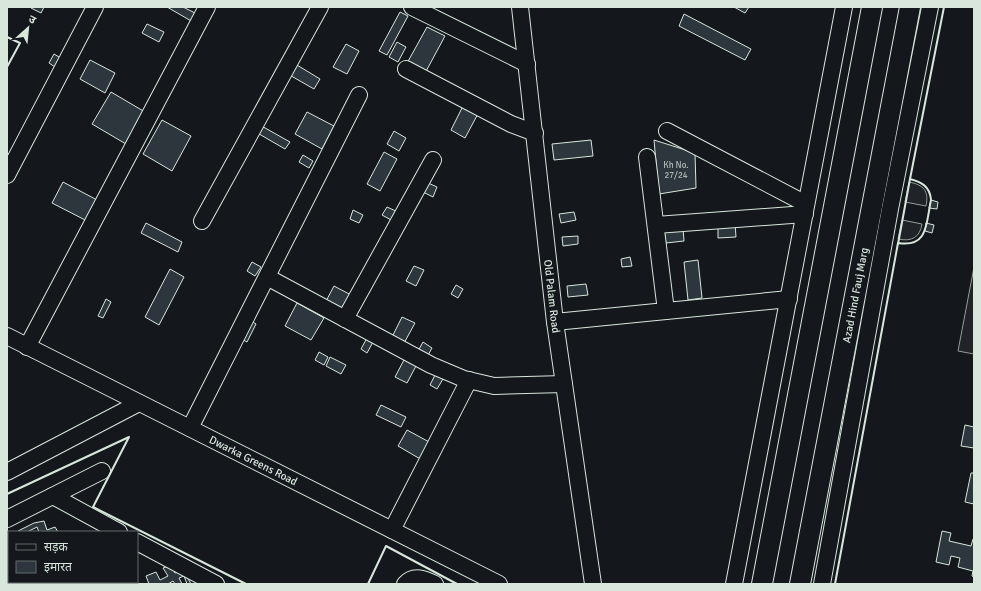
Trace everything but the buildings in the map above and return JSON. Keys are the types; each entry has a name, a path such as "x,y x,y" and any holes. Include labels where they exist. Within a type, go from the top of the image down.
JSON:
{"main road":[{"path":"762,584 872,7"},
{"name":"Azad Hind Fauj Marg","path":"800,584 910,7"}],"street":[{"path":"7,175 95,7"},
{"path":"27,347 207,7"},
{"path":"202,221 320,7"},
{"path":"412,7 527,64"},
{"name":"Old Palam Road","path":"520,7 555,322 593,584"},
{"path":"734,584 844,7"},
{"path":"822,584 890,209 930,7"},
{"path":"406,69 511,124 535,133"},
{"path":"190,428 359,95"},
{"path":"667,131 806,209"},
{"path":"647,157 666,311"},
{"path":"345,319 433,160"},
{"path":"656,224 806,209"},
{"path":"267,277 431,365 469,380 494,386 564,384"},
{"path":"555,322 789,299"},
{"name":"Dwarka Greens Road","path":"7,336 499,584"},
{"path":"392,530 469,380"},
{"path":"7,472 139,403"},
{"path":"7,519 102,471"},
{"path":"53,496 117,531"},
{"path":"138,543 216,584"},
{"path":"405,584 416,578 435,584"}],"shaded area":[{"path":"909,182 922,187 927,196 926,206 905,202"},
{"path":"902,220 922,224 919,232 914,238 907,240 898,239"},
{"path":"974,267 974,354 958,351"}],"wall":[{"path":"835,584 898,243 916,241 921,237 927,225 931,200 929,191 921,183 910,179 944,7"},
{"path":"7,37 20,43 7,67"},
{"path":"898,244 910,179"},
{"path":"7,494 129,437 93,507 246,584"},
{"path":"368,584 386,546 457,584"}]}
